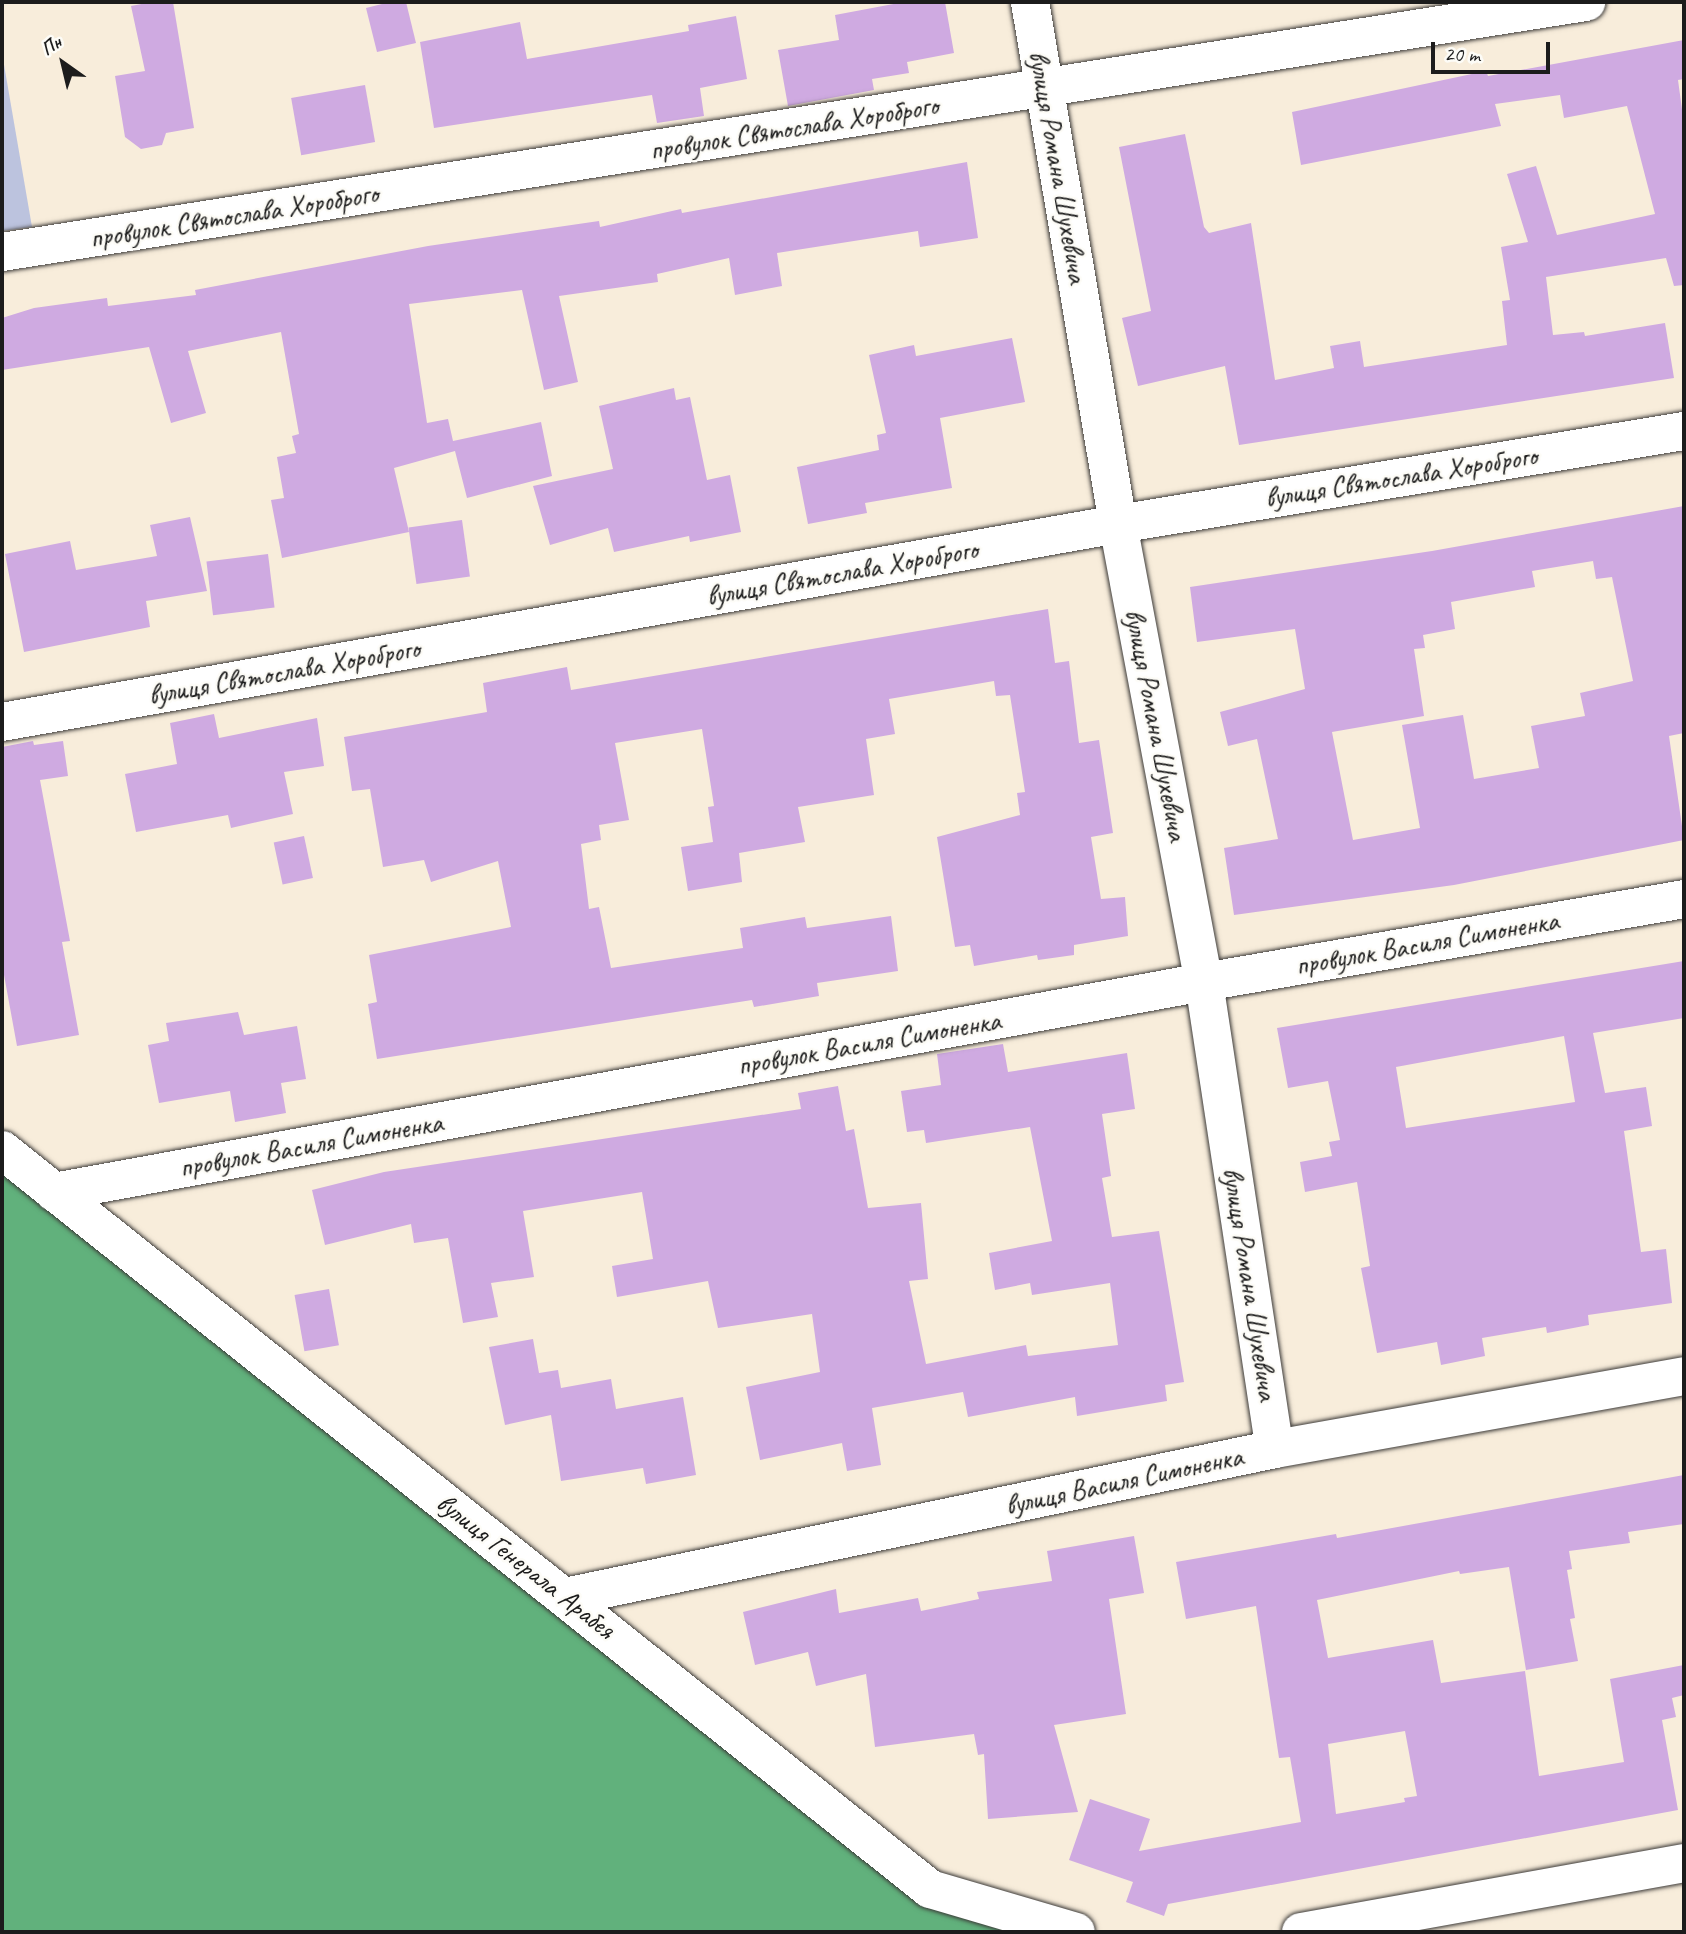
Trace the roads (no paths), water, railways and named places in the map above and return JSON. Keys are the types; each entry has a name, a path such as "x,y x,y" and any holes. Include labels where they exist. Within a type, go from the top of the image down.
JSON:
{"street":[{"name":"вулиця Романа Шухевича","path":"1030,2 1118,524 1205,982 1275,1450"},
{"name":"провулок Святослава Хороброго","path":"2,252 1586,2"},
{"name":"вулиця Святослава Хороброго","path":"2,722 1118,524 1684,431"},
{"name":"провулок Василя Симоненка","path":"54,1192 1205,982 1684,899"},
{"name":"вулиця Генерала Арабея","path":"2,1150 930,1889 1076,1932"},
{"name":"вулиця Василя Симоненка","path":"565,1597 1275,1450 1684,1376"},
{"path":"1325,1931 1684,1863"}]}
